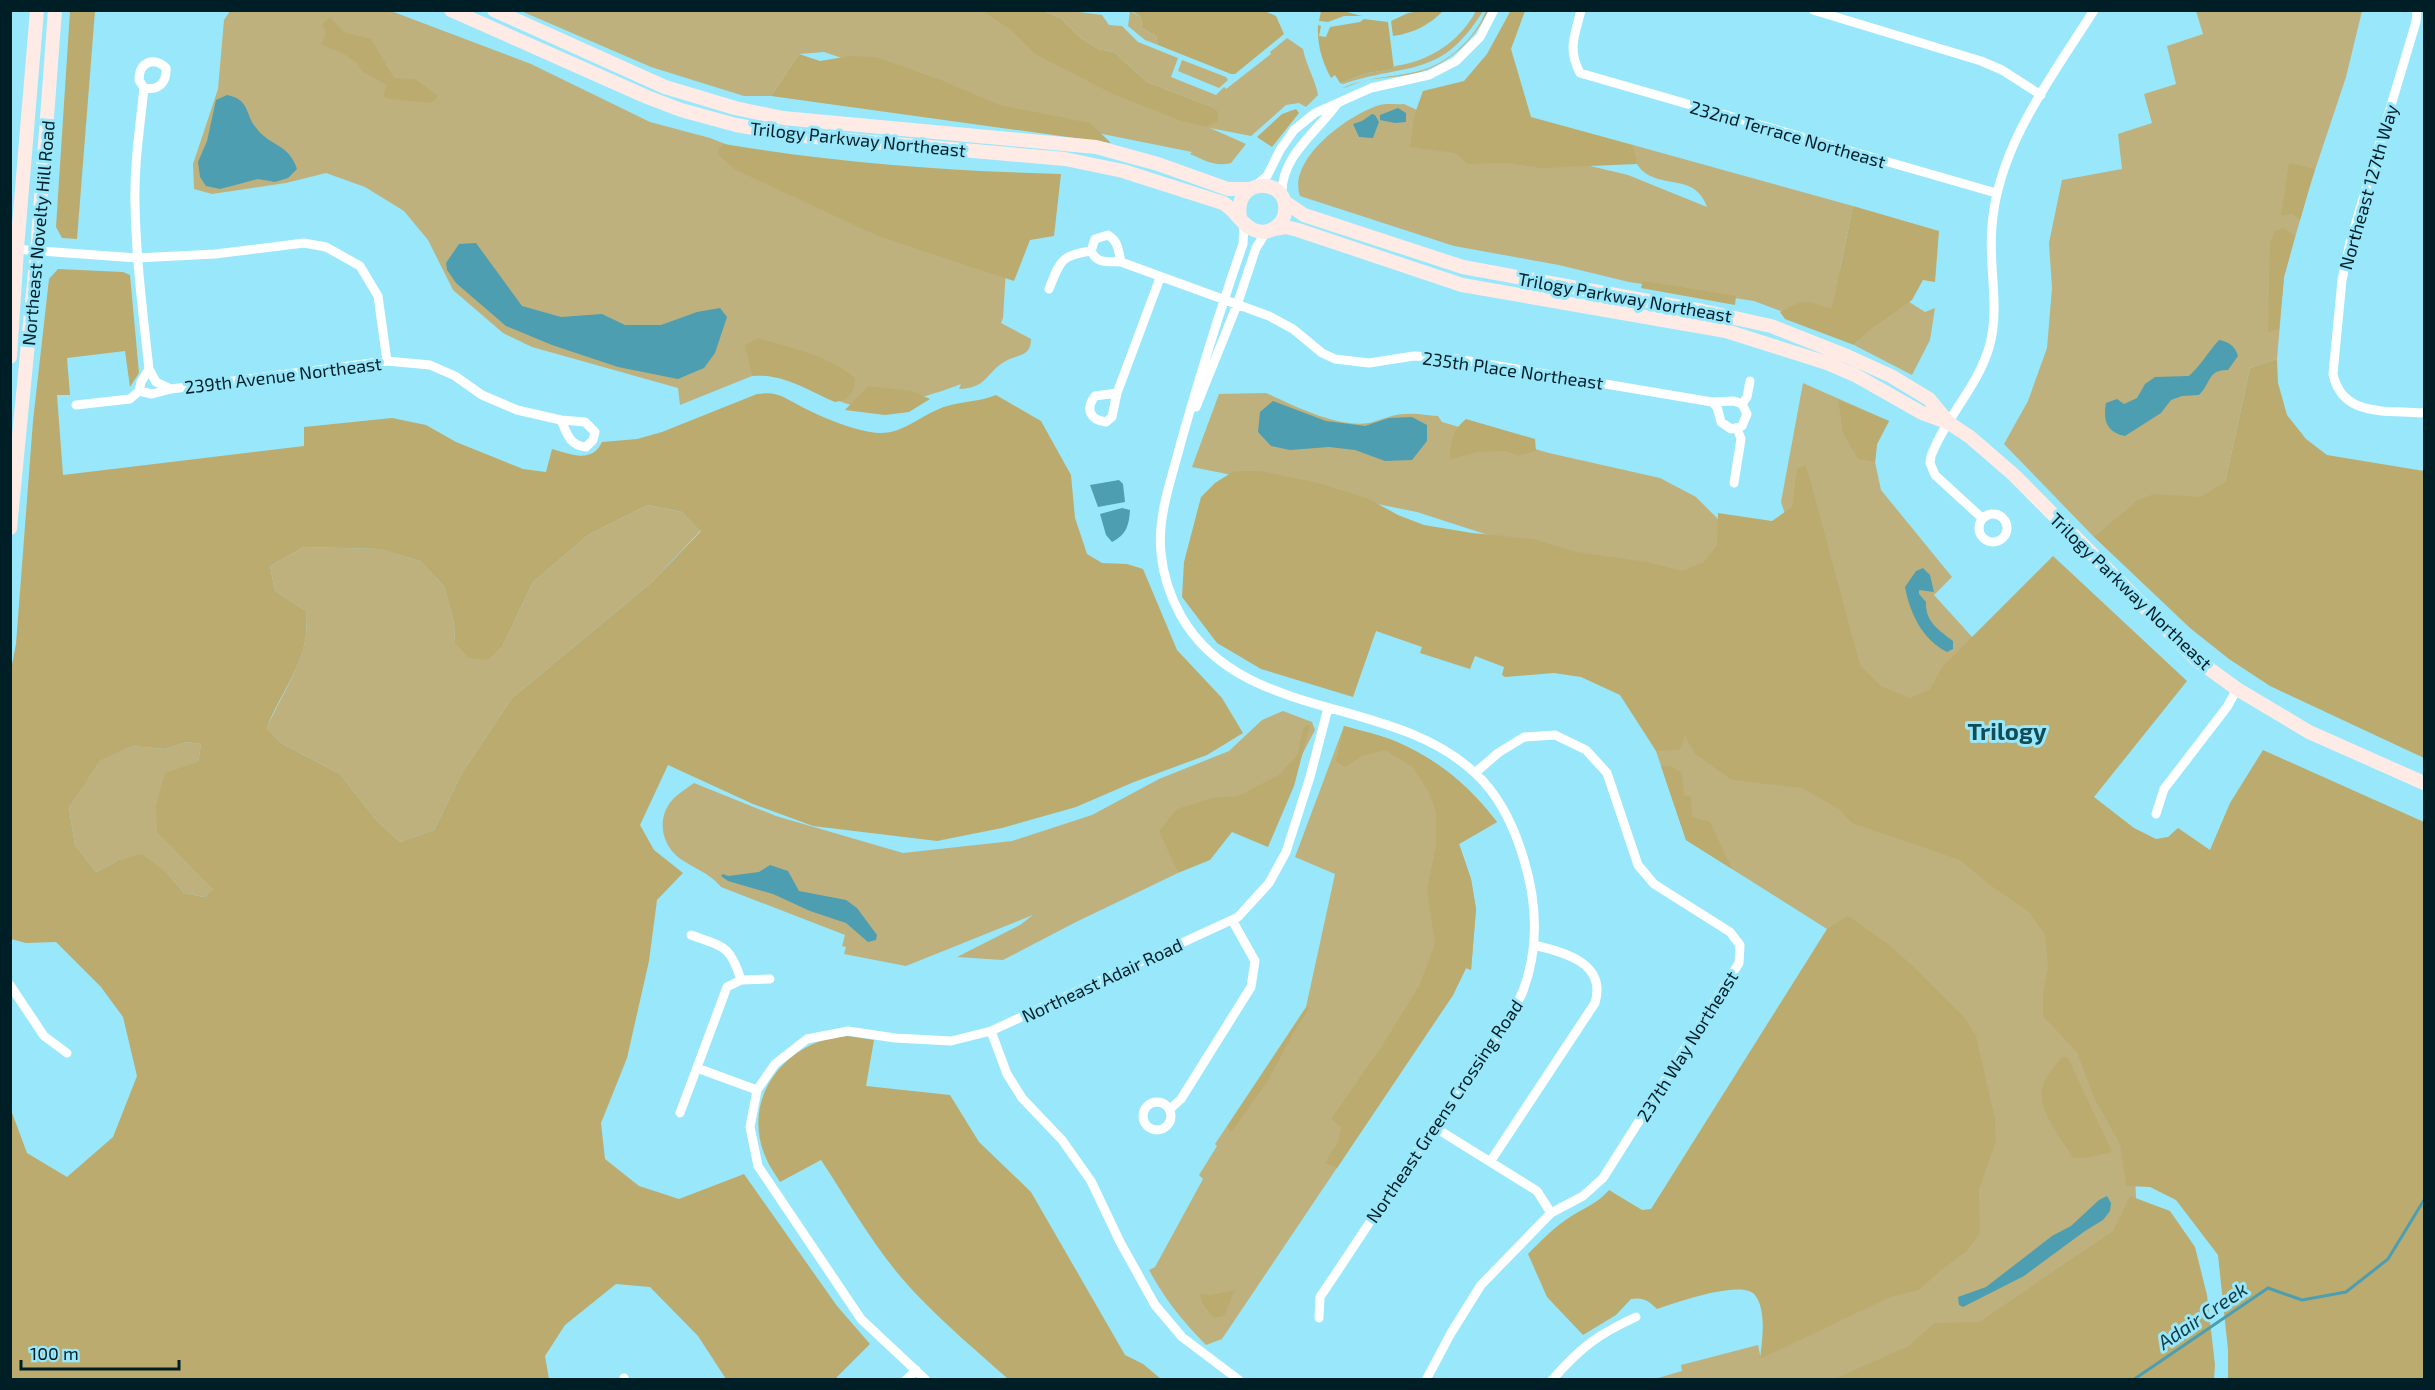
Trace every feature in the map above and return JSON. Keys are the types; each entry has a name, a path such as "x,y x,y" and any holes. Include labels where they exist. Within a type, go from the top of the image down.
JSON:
{"street":[{"name":"Northeast Novelty Hill Road","path":"10,357 14,249 37,10"},
{"name":"Northeast Novelty Hill Road","path":"10,528 37,251 55,10"},
{"name":"Trilogy Parkway Northeast","path":"451,10 655,100 681,110 736,125 792,135 1065,159 1123,171 1223,203 1242,220"},
{"name":"Trilogy Parkway Northeast","path":"494,10 665,87 735,108 792,119 1096,147 1158,164 1228,189 1252,188"},
{"path":"1337,104 1286,168 1281,184 1284,216 1270,230 1258,232 1242,220 1240,201 1267,176 1280,150 1294,130 1323,108 1371,88 1429,75 1456,61 1480,37 1494,10"},
{"name":"232nd Terrace Northeast","path":"1581,10 1572,46 1573,60 1581,73 1996,193"},
{"path":"1813,10 1981,61 2002,70 2041,95"},
{"path":"1982,518 1932,470 1931,456 1974,383 1990,343 1994,313 1991,228 1996,193 2006,160 2021,128 2094,10"},
{"name":"Northeast 127th Way","path":"2417,10 2416,22 2350,242 2342,280 2333,374 2336,389 2345,399 2359,408 2424,412"},
{"path":"139,391 148,369 137,258 136,153 144,88"},
{"path":"1252,188 1270,186 1283,199"},
{"name":"Trilogy Parkway Northeast","path":"1283,199 1304,215 1463,267 1703,311 1771,326 1891,376 1929,399 1949,423"},
{"name":"Northeast Greens Crossing Road","path":"1242,220 1243,244 1223,300 1163,510 1160,551 1175,605 1186,625 1202,646 1239,676 1257,685 1387,724 1418,736 1475,773 1506,816 1521,848 1534,900 1534,953 1522,993 1495,1041 1434,1127 1320,1297 1319,1318"},
{"name":"Trilogy Parkway Northeast","path":"1270,230 1286,227 1298,230 1462,285 1726,331 1827,363 1855,375 1922,414 1949,423 1970,437 2014,475 2197,660 2237,689 2309,732 2424,783"},
{"name":"Northeast Greens Crossing Road","path":"1180,448 1237,305 1256,248 1270,230"},
{"path":"1049,289 1060,263 1070,255 1091,251 1095,239 1108,235 1114,239 1118,245 1121,262"},
{"path":"14,249 137,258 214,254 304,243 326,247 360,266 378,296 387,361"},
{"name":"235th Place Northeast","path":"1091,251 1099,261 1121,262 1269,316 1285,324 1322,353 1335,359 1369,363 1431,356 1712,402 1734,401 1742,404"},
{"path":"1117,393 1160,278"},
{"name":"239th Avenue Northeast","path":"76,405 130,399 139,391 152,394 171,389 387,361 430,365 455,376 482,395 517,410 561,420"},
{"name":"239th Avenue Northeast","path":"148,369 156,382 171,389"},
{"path":"1712,402 1717,407 1721,422 1731,429 1742,426 1747,414 1742,404 1747,397 1750,381"},
{"path":"1734,483 1742,439 1737,428"},
{"path":"2156,814 2164,789 2227,707 2237,689"},
{"name":"Northeast Adair Road","path":"757,1090 775,1064 807,1040 848,1031 895,1038 951,1041 991,1031 1232,920 1269,883 1286,852 1310,777 1328,708"},
{"name":"237th Way Northeast","path":"1426,1380 1451,1333 1481,1285 1551,1213 1583,1196 1603,1178 1739,963 1740,945 1730,932 1654,884 1644,874 1638,865 1607,773 1586,750 1555,735 1524,737 1498,753 1475,773"},
{"path":"1170,1110 1181,1099 1251,987 1255,961 1232,920"},
{"path":"692,935 725,948 735,958 741,980"},
{"path":"1490,1162 1543,1078 1595,1003 1598,992 1594,974 1587,966 1568,955 1534,945"},
{"path":"680,1113 727,987 741,980 770,979"},
{"path":"10,985 44,1036 67,1053"},
{"path":"991,1031 1007,1074 1022,1098 1062,1140 1091,1181 1120,1242 1155,1305 1182,1337 1239,1380"},
{"path":"697,1068 757,1090 750,1127 758,1166 861,1319 926,1380"},
{"path":"1434,1127 1537,1191 1551,1213"},
{"path":"1552,1380 1584,1345 1608,1329 1636,1317"},
{"path":"906,1380 916,1370"}],"shaded area":[{"path":"1511,10 1525,11 1511,49 1531,117 1633,145 1637,164 1542,168 1507,163 1468,164 1455,153 1410,147 1414,116 1423,91 1464,81 1487,54"},
{"path":"70,11 95,11 77,239 62,238 56,227"},
{"path":"230,11 391,11 531,64 650,122 710,138 774,163 1006,269 1001,323 1031,339 1030,345 1026,353 1004,362 975,386 959,389 961,384 910,400 869,406 857,406 837,400 765,363 751,367 752,376 680,405 678,388 532,347 503,333 453,290 428,240 404,211 365,187 326,173 286,183 212,194 194,189 193,164 218,89 224,20"},
{"path":"521,11 1003,11 1207,117 1212,107 1147,82 1114,52 1098,49 1082,39 1061,18 1043,11 1071,11 1102,15 1109,25 1122,26 1138,42 1178,58 1171,77 1216,95 1271,54 1270,52 1287,38 1303,49 1318,95 1306,107 1299,103 1286,105 1251,136 1210,128 1246,144 1231,163 1220,164 1190,154 1192,152 1018,117 824,52 799,54 771,96 744,96 651,67"},
{"path":"983,11 1043,11 1061,18 1082,39 1098,49 1114,52 1147,82 1212,107 1218,112 1218,121 1206,127 1179,120 1113,94 1035,54 1010,29"},
{"path":"1130,11 1141,17 1142,28 1156,36 1158,45 1145,40 1128,26"},
{"path":"1132,11 1265,11 1276,16 1284,34 1235,74 1231,74 1158,45 1156,36 1142,28 1141,17"},
{"path":"1321,11 1343,11 1362,16 1344,16 1328,22 1319,21"},
{"path":"1443,11 1421,28 1393,36 1391,21 1408,13"},
{"path":"1476,11 1483,11 1468,33 1453,48 1438,58 1422,65 1340,83 1367,73 1393,69 1395,66 1432,55 1461,32"},
{"path":"1488,11 1483,21 1469,40 1460,49 1441,63 1431,68 1414,74 1367,80 1430,68 1450,56 1468,40"},
{"path":"2196,11 2362,11 2346,77 2309,188 2284,277 2277,359 2250,368 2225,482 2192,532 2094,537 2004,444 2028,401 2047,348 2052,288 2049,243 2062,180 2122,169 2118,134 2152,123 2144,94 2176,84 2167,46 2203,34"},
{"path":"330,17 344,32 371,39 394,78 415,79 438,96 431,103 390,99 383,96 387,85 363,72 358,64 346,55 321,44 326,33 322,24"},
{"path":"1364,19 1388,22 1394,69 1367,73 1340,83 1335,75 1331,78 1325,65 1319,46 1318,25 1321,26 1319,36 1326,37 1330,27 1360,22"},
{"path":"799,54 820,61 850,56 876,57 946,82 999,105 1090,123 1111,143 771,96"},
{"path":"1182,60 1226,77 1228,80 1219,88 1178,71"},
{"path":"1383,104 1404,104 1430,116 1536,153 1628,175 1707,207 1701,196 1693,189 1644,172 1636,162 1633,145 1853,206 1840,269 1887,288 1925,312 1935,308 1930,340 1912,375 1854,345 1859,340 1754,301 1629,282 1559,265 1454,246 1300,196 1298,182 1303,167 1311,153 1324,140 1338,128 1367,110"},
{"path":"1296,109 1299,113 1272,147 1257,137 1282,114"},
{"path":"724,144 892,165 1061,174 1054,236 1030,240 1014,281 878,236 734,169 718,154 719,148"},
{"path":"2289,163 2315,169 2300,220 2293,214 2281,215"},
{"path":"1853,206 1939,231 1935,282 1923,280 1912,300 1868,331 1854,345 1785,319 1780,312 1804,302 1832,308"},
{"path":"2284,228 2295,236 2284,277 2279,329 2268,332 2270,243 2275,231"},
{"path":"58,269 123,272 130,275 139,373 130,387 125,351 67,358 70,395 57,395 63,475 304,446 304,427 392,418 426,425 456,442 523,469 546,472 552,449 573,455 587,455 598,449 602,442 637,439 662,432 757,394 765,393 782,397 828,419 870,432 891,432 947,406 996,395 1041,421 1071,475 1075,518 1087,554 1102,563 1127,564 1143,569 1177,650 1222,698 1243,733 1207,755 1134,782 1076,807 1002,828 937,841 813,826 753,804 668,765 640,825 654,850 683,873 657,900 649,961 627,1058 601,1123 605,1159 639,1186 679,1199 744,1174 837,1306 870,1344 835,1379 726,1379 698,1336 650,1287 616,1284 565,1325 545,1356 549,1379 11,1379 11,1110 27,1153 67,1177 113,1137 137,1076 123,1017 101,987 56,942 26,943 11,939 11,670 16,644 33,421 49,279","holes":["648,505 682,512 701,531 652,582 512,698 462,773 434,830 400,842 377,821 340,774 281,743 267,728 300,660 306,629 306,611 275,591 270,566 304,547 379,549 420,561 444,586 454,623 455,643 469,658 488,660 503,645 533,582 588,535","187,742 201,744 198,762 165,773 156,806 157,832 213,889 204,897 184,893 168,874 142,854 117,861 96,872 75,845 69,808 99,761 133,746 164,749"]},
{"path":"1643,281 1736,296 1735,305 1641,288"},
{"path":"758,338 832,363 855,378 852,391 844,399 835,402 785,380 752,376 745,345"},
{"path":"2277,359 2278,383 2287,415 2306,439 2327,455 2424,471 2424,758 2270,686 2229,659 2190,628 2094,537 2138,500 2154,494 2200,497 2225,482 2250,368"},
{"path":"1803,383 1889,421 1877,444 1875,462 1881,490 1952,577 1934,595 1973,638 1991,647 1895,748 1812,595 1781,502"},
{"path":"868,386 912,391 930,399 909,412 885,415 845,410"},
{"path":"1266,393 1316,415 1357,424 1401,414 1438,416 1442,422 1549,453 1660,478 1696,497 1726,527 1705,578 1538,551 1417,512 1192,467 1219,394"},
{"path":"1838,400 1889,421 1877,444 1875,462 1858,459 1843,433"},
{"path":"1466,419 1535,439 1536,451 1518,456 1507,451 1478,452 1450,459 1453,437 1458,427"},
{"path":"1806,465 1860,665 1881,686 1910,698 1930,689 1943,666 2053,556 2187,681 2094,797 2134,828 2156,839 2168,837 2178,828 2210,850 2230,803 2263,750 2424,822 2424,1379 2228,1379 2228,1350 2218,1255 2176,1200 2150,1187 2126,1186 2120,1144 2094,1098 2077,1052 2043,1016 2043,993 2048,967 2045,934 2029,912 1990,885 1960,860 1852,823 1839,809 1802,788 1732,780 1695,754 1685,736 1679,750 1656,751 1620,695 1581,677 1554,673 1505,677 1502,675 1504,667 1475,656 1470,669 1420,653 1422,647 1376,631 1353,697 1261,669 1217,643 1182,597 1184,562 1201,497 1215,483 1234,471 1261,471 1318,483 1369,499 1398,515 1424,525 1472,533 1533,539 1577,552 1647,562 1682,571 1704,562 1717,545 1718,513 1772,521 1792,507 1797,469"},
{"path":"648,505 682,512 701,530 652,582 512,698 462,773 434,830 400,842 377,821 340,774 281,743 267,728 300,659 306,629 306,611 275,591 270,566 304,547 379,549 420,561 444,586 454,623 455,643 503,645 533,582 588,535"},
{"path":"1677,700 2048,873 2131,1114 2138,1228 2020,1324 1847,1379 1651,1380 1682,1371 1681,1365 1758,1345 1761,1359 1946,1053 1827,929 1686,840 1656,751"},
{"path":"1283,711 1312,722 1315,730 1282,793 1170,854 1178,873 1003,960 957,957 1020,925 1033,915 906,966 844,954 846,947 842,946 845,935 721,887 707,874 679,858 667,844 664,836 665,811 675,797 694,783 776,816 903,853 1012,841 1092,815 1159,779 1229,751 1262,720"},
{"path":"1310,725 1294,786 1268,847 1232,832 1210,860 1178,873 1159,831 1177,809 1212,798 1238,796 1279,775 1297,755 1304,727"},
{"path":"1344,726 1391,740 1427,757 1465,786 1497,822 1459,844 1471,879 1476,909 1471,970 1466,968 1453,995 1222,1339 1206,1345 1174,1309 1149,1270 1155,1267 1203,1179 1199,1175 1217,1146 1215,1144 1306,1007 1335,874 1295,857"},
{"path":"1344,726 1391,740 1427,757 1465,786 1497,822 1459,844 1471,879 1476,909 1471,970 1466,968 1453,995 1337,1168 1325,1163 1338,1142 1341,1127 1331,1119 1382,1046 1419,986 1435,944 1427,890 1436,845 1436,812 1429,793 1413,767 1385,750 1362,756 1345,767 1336,761"},
{"path":"187,742 201,744 198,762 213,889 204,897 184,893 168,874 117,861 96,872 75,845 69,808 98,761 133,746 164,749"},
{"path":"1661,766 1671,766 1682,773 1684,795 1691,797 1692,817 1710,822 1732,869 1686,840"},
{"path":"1848,916 1888,944 1915,968 1965,1018 1976,1036 1995,1119 1996,1141 1979,1189 1980,1232 1967,1251 1919,1290 1890,1297 1760,1359 1763,1326 1761,1309 1755,1295 1748,1291 1723,1291 1657,1309 1645,1300 1631,1299 1616,1315 1583,1335 1547,1297 1528,1254 1559,1225 1596,1202 1609,1190 1642,1210 1651,1209 1827,929"},
{"path":"1310,1007 1268,1080 1232,1132 1227,1127 1306,1008"},
{"path":"847,1036 874,1040 866,1086 950,1095 979,1142 1031,1192 1125,1355 1143,1364 1161,1379 1008,1379 941,1319 906,1283 867,1232 821,1160 780,1182 767,1161 759,1136 759,1114 764,1094 774,1076 788,1060 805,1048 825,1040"},
{"path":"2062,1057 2068,1058 2112,1152 2086,1158 2073,1158 2051,1123 2043,1103 2043,1085"},
{"path":"2130,1196 2170,1211 2195,1247 2207,1295 2215,1365 2214,1379 1834,1379 1907,1347 1935,1323 1979,1322 2113,1231"},
{"path":"1235,1290 1224,1316 1214,1318 1204,1306 1199,1294 1210,1295"}],"water":[{"path":"227,95 240,100 262,135 284,150 294,161 297,169 288,178 275,182 258,179 220,189 206,186 200,177 198,162 207,141 216,100"},
{"path":"1398,108 1406,113 1406,122 1395,123 1380,120 1380,115"},
{"path":"1372,114 1379,122 1373,138 1359,137 1353,124"},
{"path":"476,243 522,306 561,317 602,314 625,325 661,325 697,312 720,308 727,317 715,353 704,368 678,379 618,367 552,345 506,326 456,283 447,270 446,263 459,244"},
{"path":"2219,340 2231,345 2238,356 2228,370 2213,374 2199,395 2182,396 2171,400 2161,413 2125,436 2110,428 2105,415 2106,403 2117,399 2124,404 2137,398 2145,384 2155,377 2189,376"},
{"path":"1273,401 1326,421 1365,426 1389,418 1412,417 1427,425 1427,441 1412,460 1385,461 1355,450 1329,447 1290,450 1271,446 1258,432 1260,412"},
{"path":"1119,480 1123,484 1125,502 1098,507 1090,485"},
{"path":"1122,508 1130,510 1128,525 1124,533 1112,542 1106,535 1100,514"},
{"path":"1923,568 1930,575 1934,592 1919,590 1919,594 1926,602 1930,620 1953,641 1953,649 1947,652 1924,633 1907,597 1905,587 1916,571"},
{"path":"770,865 788,871 799,891 846,900 857,908 877,935 876,940 868,942 846,923 810,911 773,894 728,881 721,876 759,872"},
{"path":"2107,1196 2111,1203 2110,1211 2103,1220 2024,1276 1963,1307 1959,1305 1958,1297 1986,1287 2052,1236 2071,1226 2099,1200"}],"waterway":[{"name":"Adair Creek","path":"2133,1380 2268,1288 2302,1300 2346,1292 2388,1259 2424,1200"}],"district":[{"name":"Trilogy","path":"2007,730"}]}
